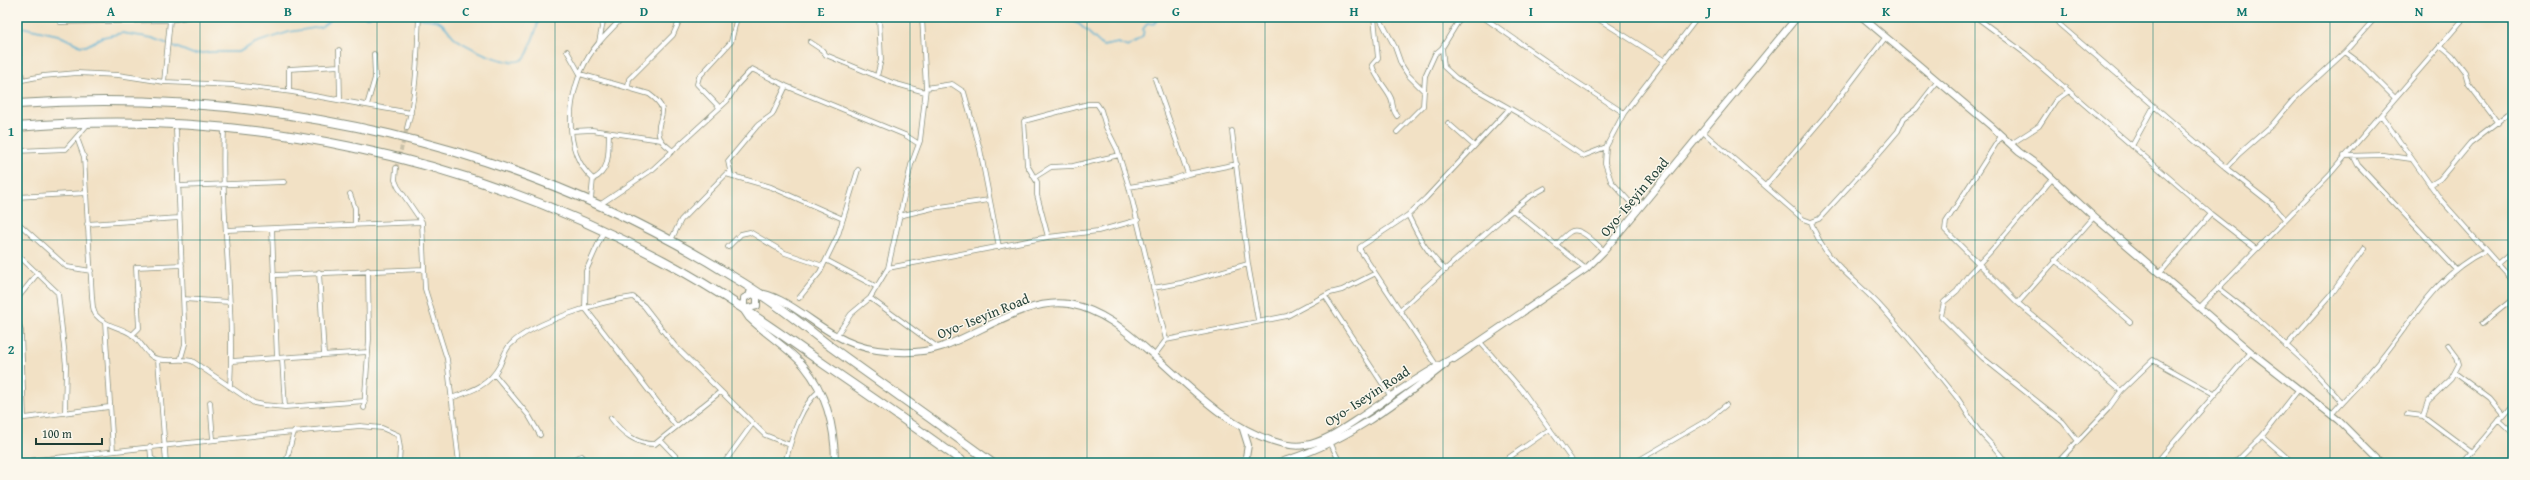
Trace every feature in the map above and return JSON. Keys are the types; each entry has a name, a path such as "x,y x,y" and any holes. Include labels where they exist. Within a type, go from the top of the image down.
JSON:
{"highway":[{"path":"17,104 55,101 178,102 244,107 324,120 394,134 460,152 591,199 670,240 758,296 992,463"},
{"path":"17,126 90,122 176,124 284,135 354,147 480,180 604,230 669,264 750,311 965,463"}],"main road":[{"name":"Oyo- Iseyin Road","path":"1277,463 1331,444 1381,412 1457,356 1586,269 1639,211 1797,17"},
{"path":"1862,17 2001,136 2053,178 2094,217 2161,272 2251,352 2331,415 2381,463"},
{"path":"776,299 746,296 750,311 804,365 820,390 829,411 832,425 835,463"},
{"name":"Oyo- Iseyin Road","path":"758,296 776,299 836,336 875,350 917,351 938,348 1021,311 1052,304 1066,304 1095,311 1113,321 1221,413 1243,429 1281,444 1304,446 1340,430 1437,366 1457,356"},
{"path":"750,311 758,296"},
{"path":"1243,429 1248,445 1245,463"}],"street":[{"path":"59,17 60,22 170,20 188,17"},
{"path":"599,42 604,17"},
{"path":"593,179 586,172 574,148 571,107 580,74 599,42 623,17"},
{"path":"628,87 629,79 673,35 681,17"},
{"path":"719,107 697,84 699,77 731,42 737,17"},
{"path":"877,76 881,60 879,17"},
{"path":"836,336 852,314 870,298 875,286 888,268 899,216 919,144 926,90 922,17"},
{"path":"1374,17 1378,58 1372,66 1375,74 1391,98 1391,109 1396,116"},
{"path":"1379,17 1396,47 1401,64 1408,75 1424,91"},
{"path":"1397,132 1423,106 1425,76 1435,54 1442,48 1461,17"},
{"path":"1483,17 1566,75 1624,113"},
{"path":"1595,17 1665,61"},
{"path":"1639,211 1611,181 1605,163 1606,146 1624,113 1698,17"},
{"path":"1976,17 2026,54 2211,214 2256,249"},
{"path":"2226,168 2239,154 2272,125 2292,100 2345,52 2376,17"},
{"path":"2200,307 2344,156 2465,17"},
{"path":"2508,17 2513,21"},
{"path":"164,82 170,20"},
{"path":"407,128 411,113 419,20"},
{"path":"2059,24 2226,168 2273,205 2284,218"},
{"path":"17,36 22,78"},
{"path":"1766,185 1829,111 1885,38"},
{"path":"810,42 822,50 826,55 893,83 926,90 952,84 964,92 978,142 999,247"},
{"path":"2440,45 2452,55 2465,72 2468,83 2498,123"},
{"path":"1442,48 1444,67 1456,78 1509,109 1583,156 1606,146"},
{"path":"331,98 340,99 341,89 339,50"},
{"path":"567,50 580,74 649,94 661,106 662,114 658,134 661,140 673,151"},
{"path":"2345,52 2360,63 2394,98"},
{"path":"367,106 375,78 374,54"},
{"path":"289,91 289,69 339,66"},
{"path":"601,204 637,181 673,151 719,107 752,69 786,86 905,135 919,144"},
{"path":"17,81 22,78 77,73 136,77 164,82 234,85 289,91 411,113"},
{"path":"1155,79 1188,174"},
{"path":"1704,133 1747,171 1766,185 1803,219 1811,222 1819,219 1860,175 1898,132 1904,118 1916,109 1937,82"},
{"path":"731,175 728,161 758,125 772,115 786,86"},
{"path":"2011,144 2039,126 2056,100 2069,91"},
{"path":"1048,237 1035,177 1027,165 1023,125 1026,119 1088,104 1097,104 1100,106 1106,127 1119,155 1129,187 1166,340"},
{"path":"2132,146 2154,106"},
{"path":"1437,366 1374,274 1360,250 1360,247 1408,215 1426,198 1509,109"},
{"path":"2430,185 2440,179 2470,143 2513,110"},
{"path":"2381,115 2394,130 2430,185 2449,209 2480,242 2485,251 2497,265 2513,281"},
{"path":"17,151 66,149 90,122"},
{"path":"1448,123 1473,146"},
{"path":"224,129 223,184 227,230 232,361 230,387"},
{"path":"176,130 184,344 181,358"},
{"path":"572,131 592,130 610,134 661,140"},
{"path":"1232,131 1238,164 1248,264 1258,320"},
{"path":"593,179 602,175 606,169 610,134"},
{"path":"2001,136 1944,225 1945,230 2018,303 2121,391"},
{"path":"77,138 84,157 93,311 105,322 132,335 152,357 158,360 181,358 192,361 254,403 285,407 365,401"},
{"path":"1035,177 1052,167 1073,166 1119,155"},
{"path":"2344,156 2354,157 2383,155 2412,159"},
{"path":"2354,157 2358,165 2456,269"},
{"path":"1129,187 1171,180 1188,174 1238,164"},
{"path":"396,168 395,180 422,222 424,269 430,310 446,359 459,463"},
{"path":"799,298 823,266 838,235 858,170"},
{"path":"670,240 681,220 726,174 771,187 843,219"},
{"path":"2053,178 1962,282 1957,291 1944,302 1941,316 1983,358 2063,422 2078,441"},
{"path":"591,199 593,179"},
{"path":"179,186 284,182"},
{"path":"1400,310 1513,210 1545,188"},
{"path":"17,197 86,193"},
{"path":"350,194 354,208 355,224"},
{"path":"899,216 934,208 990,200"},
{"path":"1513,210 1586,269"},
{"path":"2161,272 2211,214"},
{"path":"1408,215 1419,238 1437,263 1446,270"},
{"path":"2018,303 2054,260 2094,217"},
{"path":"87,224 179,218"},
{"path":"888,268 1048,237 1098,231 1138,220"},
{"path":"17,222 67,267 90,271"},
{"path":"227,230 422,222"},
{"path":"1811,222 1818,241 1836,266 1856,281 1928,361 1957,397 1978,430 1996,448 2006,463"},
{"path":"272,229 276,274 280,358 285,407"},
{"path":"604,230 586,271 585,308 676,426"},
{"path":"1556,245 1570,231 1574,230 1592,240 1604,251"},
{"path":"728,247 741,234 750,232 785,253 823,266"},
{"path":"2286,346 2331,295 2364,248"},
{"path":"2331,415 2382,357 2432,291 2456,269 2472,257 2485,251"},
{"path":"2497,265 2513,251"},
{"path":"17,254 58,292 60,299 67,389 65,413"},
{"path":"826,260 875,286"},
{"path":"2054,260 2078,276 2130,322"},
{"path":"1153,288 1181,283 1248,264"},
{"path":"132,335 139,328 136,267 182,265"},
{"path":"276,274 424,269"},
{"path":"364,408 368,352 368,270"},
{"path":"319,272 324,355"},
{"path":"17,299 38,273"},
{"path":"1154,356 1166,340 1258,320 1288,316 1330,293 1342,290 1374,274"},
{"path":"2218,288 2250,312 2342,402"},
{"path":"451,398 482,386 494,375 506,350 517,338 585,308 618,299 636,298 675,346 765,435 790,445"},
{"path":"870,298 936,346"},
{"path":"183,299 230,302"},
{"path":"1327,299 1391,397"},
{"path":"2482,324 2513,299"},
{"path":"17,318 21,331 24,418"},
{"path":"105,322 109,407 113,451"},
{"path":"1479,341 1522,390 1574,463"},
{"path":"2423,416 2428,401 2455,373 2459,364 2457,357 2448,345"},
{"path":"232,361 368,352"},
{"path":"2156,463 2251,352"},
{"path":"158,360 166,463"},
{"path":"2057,463 2108,409 2121,391 2153,360 2214,394"},
{"path":"2455,373 2490,399 2503,415"},
{"path":"494,375 529,416 540,435"},
{"path":"2235,463 2262,436 2299,389"},
{"path":"785,463 802,412 810,398 820,390"},
{"path":"611,418 620,432 647,445 660,440 720,392"},
{"path":"210,402 213,439"},
{"path":"1634,463 1709,418 1726,404"},
{"path":"2463,463 2513,404"},
{"path":"17,419 109,407"},
{"path":"2407,414 2423,416 2471,452"},
{"path":"2499,420 2513,433"},
{"path":"724,463 753,423"},
{"path":"17,462 92,455 165,444 360,426 393,431 399,439 400,463"},
{"path":"1501,463 1550,429"},
{"path":"286,463 294,431"},
{"path":"2262,436 2293,463"},
{"path":"660,440 682,463"},
{"path":"1331,444 1340,463"},
{"path":"150,446 151,458 159,463"},
{"path":"92,455 93,463"},
{"path":"561,463 582,456 588,463"}],"waterway":[{"path":"17,26 58,35 81,46 86,46 103,37 122,33 153,38 193,54 239,52 255,43 289,32 321,27 335,17"},
{"path":"365,17 370,17"},
{"path":"414,17 438,21 443,24 453,36 466,45 487,55 508,61 517,61 526,56 537,27 538,17"},
{"path":"1062,17 1079,24 1103,46 1118,43 1128,47 1142,38 1144,33 1143,29 1148,23 1154,24 1159,17"}],"tunnel":[{"path":"396,168 407,128"}]}
